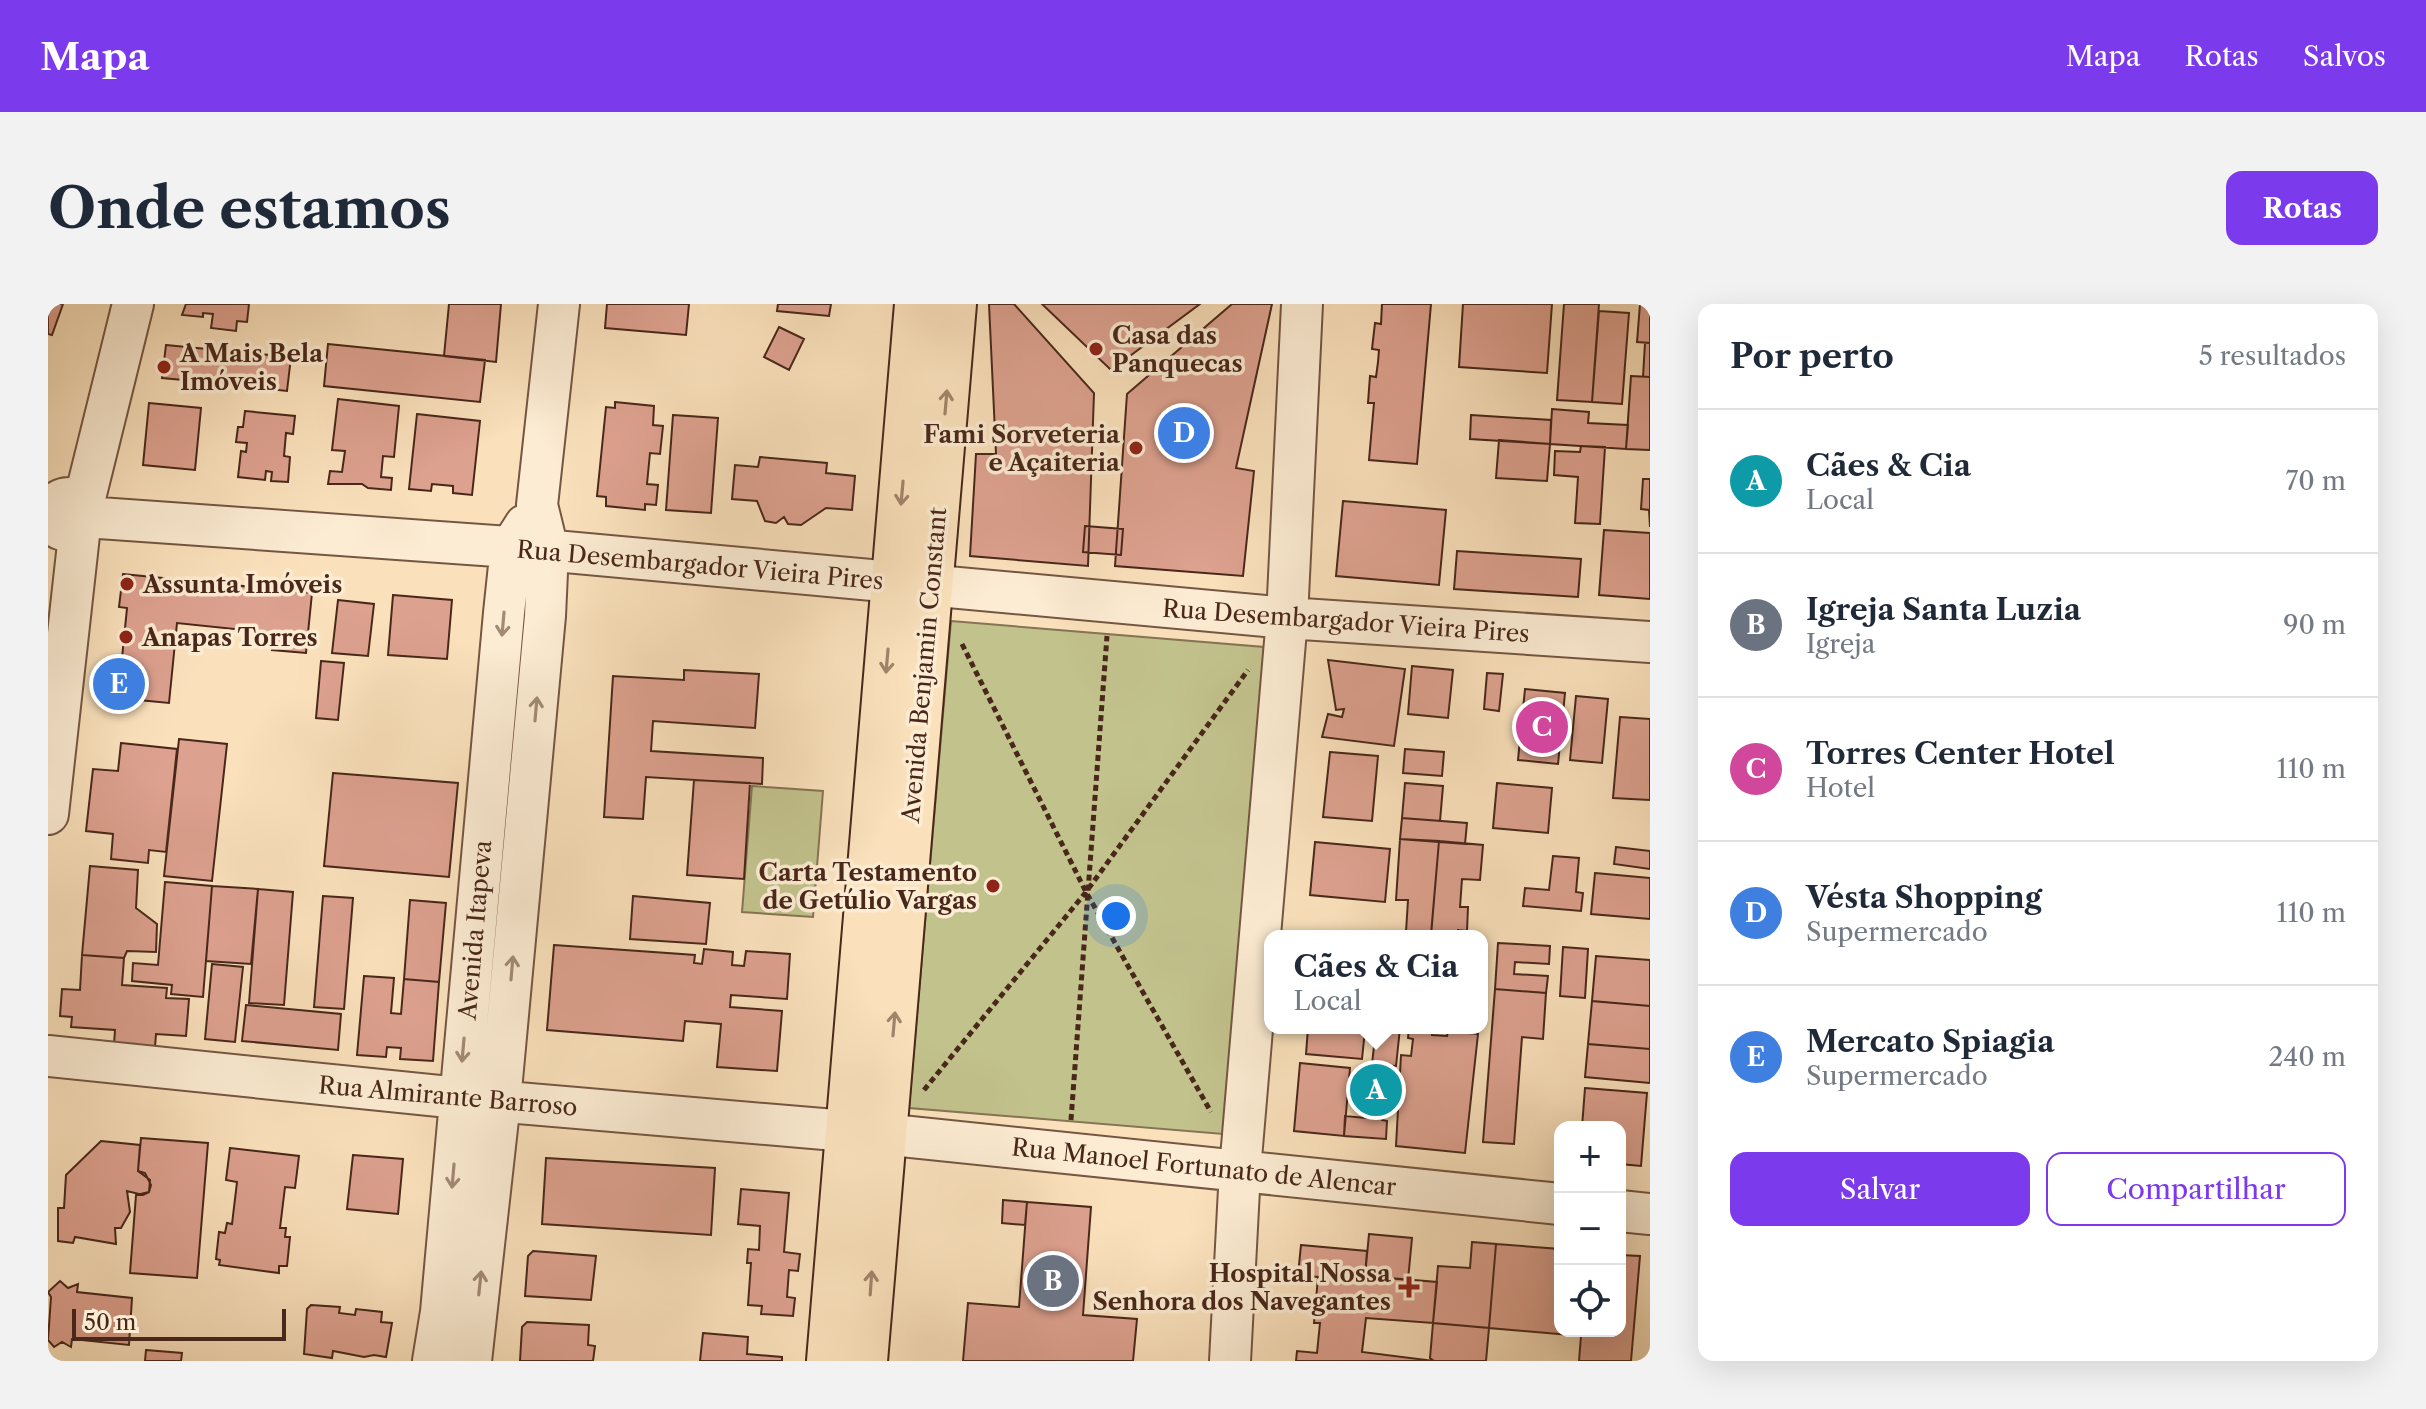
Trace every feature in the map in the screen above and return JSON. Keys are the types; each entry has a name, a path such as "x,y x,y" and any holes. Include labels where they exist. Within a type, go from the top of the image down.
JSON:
{"main road":[{"name":"Avenida Benjamin Constant","path":"913,584 917,304"},
{"name":"Avenida Benjamin Constant","path":"829,1361 865,1133 913,584 954,304"},
{"name":"Avenida Benjamin Constant","path":"865,1133 865,1361"}],"street":[{"path":"48,583 113,304"},
{"path":"48,814 66,514 133,304"},
{"name":"Avenida Itapeva","path":"433,1361 441,1312 459,1098 537,505 559,304"},
{"path":"1230,1361 1240,1170 1287,618 1302,304"},
{"name":"Rua Desembargador Vieira Pires","path":"66,514 530,548 1287,618 1650,642"},
{"name":"Avenida Itapeva","path":"471,1361 500,1101 530,548"},
{"name":"Rua Almirante Barroso","path":"48,1056 459,1098 865,1133"},
{"name":"Rua Manoel Fortunato de Alencar","path":"865,1133 1554,1203"},
{"path":"1626,1212 1650,1214"}],"path":[{"path":"1068,1153 1107,634 1100,601"},
{"path":"958,636 1086,892 1215,1121"},
{"path":"919,1096 1086,892 1255,660"}],"green space":[{"path":"951,621 1264,647 1223,1134 909,1108"},
{"path":"752,786 823,791 813,917 742,912"}],"building":[{"path":"48,304 63,304 52,335 48,334"},
{"path":"186,304 249,304 247,322 237,321 236,331 211,328 213,314 203,313 203,317 182,315"},
{"path":"449,304 501,304 496,362 444,356"},
{"path":"607,304 689,304 686,335 605,328"},
{"path":"778,304 831,304 829,316 777,311"},
{"path":"989,304 1014,304 1094,393 1088,566 970,556 976,454 996,454"},
{"path":"1042,304 1200,304 1111,370"},
{"path":"1232,304 1272,304 1236,468 1254,471 1243,576 1115,566 1127,394"},
{"path":"1382,304 1431,304 1417,464 1369,460 1374,403 1368,403 1370,376 1376,377 1379,350 1372,349 1375,323 1381,324"},
{"path":"1463,304 1552,304 1547,373 1459,367"},
{"path":"1564,304 1599,304 1592,402 1557,400"},
{"path":"1640,304 1650,304 1650,343 1637,342"},
{"path":"1599,311 1629,313 1622,404 1592,402"},
{"path":"779,327 804,339 789,370 764,357"},
{"path":"1645,343 1650,343 1650,377 1643,377"},
{"path":"328,344 485,360 480,402 324,386"},
{"path":"166,345 291,357 287,391 239,386 240,379 205,376 205,382 162,378"},
{"path":"1631,376 1650,377 1650,450 1626,449"},
{"path":"338,399 399,406 394,457 383,456 381,477 392,478 391,490 368,488 362,484 328,484 330,471 342,472 345,451 332,450"},
{"path":"615,402 654,406 653,425 663,426 660,454 650,453 647,484 658,485 656,505 645,504 645,510 606,506 606,497 597,496 606,407 615,408"},
{"path":"149,403 201,408 195,470 143,465"},
{"path":"1552,409 1589,412 1588,423 1628,425 1626,449 1550,444"},
{"path":"245,411 295,416 293,434 286,433 284,456 290,457 288,482 271,481 272,472 266,471 265,480 238,477 241,451 246,452 247,443 236,442 238,427 243,427"},
{"path":"417,414 480,421 472,495 453,493 453,486 432,484 431,491 409,489"},
{"path":"673,415 718,418 711,513 666,510"},
{"path":"1471,415 1551,420 1550,444 1470,439"},
{"path":"1499,440 1550,444 1547,481 1496,478"},
{"path":"1581,446 1605,447 1600,524 1575,523 1578,477 1554,475 1555,451 1580,452"},
{"path":"760,457 827,463 826,473 855,476 852,510 826,508 801,525 788,524 784,517 776,523 765,521 757,501 732,499 735,465 758,467"},
{"path":"1643,479 1650,479 1650,527 1649,510 1641,509"},
{"path":"1343,501 1446,510 1439,585 1336,576"},
{"path":"1085,526 1123,529 1121,555 1083,552"},
{"path":"1604,530 1650,533 1650,599 1599,595"},
{"path":"1457,551 1581,559 1578,597 1454,589"},
{"path":"123,574 312,593 306,653 272,650 274,633 177,623 169,703 118,698 127,608 119,607"},
{"path":"393,595 452,600 447,659 388,655"},
{"path":"338,600 374,604 368,656 332,653"},
{"path":"1328,660 1405,669 1394,746 1322,737 1328,714 1342,717 1344,709 1336,710"},
{"path":"321,661 344,663 338,720 316,718"},
{"path":"1412,666 1453,670 1448,718 1408,714"},
{"path":"684,670 759,674 755,728 653,721 651,751 763,758 762,784 646,777 643,819 604,817 613,676 684,680"},
{"path":"1487,673 1503,674 1499,711 1484,709"},
{"path":"1525,689 1565,693 1558,764 1518,760"},
{"path":"1576,696 1608,699 1602,763 1570,760"},
{"path":"1620,717 1650,719 1650,800 1613,798"},
{"path":"179,739 227,744 212,881 164,876"},
{"path":"121,743 177,749 166,852 149,850 148,863 111,859 113,834 86,831 93,769 118,771"},
{"path":"1405,749 1444,752 1442,776 1403,773"},
{"path":"1330,752 1378,756 1372,821 1323,817"},
{"path":"333,773 458,783 449,877 324,866"},
{"path":"694,780 750,783 744,879 687,875"},
{"path":"1405,783 1443,786 1440,821 1402,818"},
{"path":"1497,783 1552,788 1548,833 1493,828"},
{"path":"1402,818 1467,823 1465,844 1400,839"},
{"path":"1400,839 1439,841 1431,930 1406,930 1408,900 1396,900"},
{"path":"1439,841 1483,845 1480,880 1462,879 1460,907 1468,907 1467,930 1432,930"},
{"path":"1315,842 1390,849 1385,902 1310,895"},
{"path":"1616,847 1650,851 1650,869 1614,864"},
{"path":"1553,856 1579,858 1576,892 1583,893 1581,911 1523,906 1525,888 1549,890"},
{"path":"90,866 138,870 136,908 157,924 156,952 127,951 124,958 82,955"},
{"path":"1595,873 1650,878 1650,919 1591,914"},
{"path":"165,882 212,886 203,997 171,994 172,985 132,981 133,963 158,965"},
{"path":"212,886 258,889 251,964 206,961"},
{"path":"258,889 293,892 284,1005 249,1003"},
{"path":"323,896 353,898 344,1009 314,1007"},
{"path":"633,896 710,903 706,944 630,939"},
{"path":"410,900 446,903 439,982 404,979"},
{"path":"1498,943 1550,946 1549,964 1515,962 1514,974 1548,976 1546,993 1495,989"},
{"path":"554,945 695,955 694,963 702,964 704,949 733,952 732,965 744,966 746,951 790,954 787,999 731,995 730,1007 782,1011 777,1071 717,1067 721,1024 685,1021 683,1041 547,1030"},
{"path":"1563,947 1588,949 1585,998 1560,996"},
{"path":"82,955 124,958 122,985 167,988 166,998 189,999 186,1036 156,1034 155,1047 114,1044 115,1030 71,1027 72,1017 60,1016 62,989 80,990"},
{"path":"1596,956 1650,960 1650,1006 1592,1001"},
{"path":"212,964 243,967 235,1042 205,1039"},
{"path":"364,976 394,978 391,1013 401,1014 404,979 439,982 433,1061 400,1059 401,1048 387,1047 386,1057 357,1055"},
{"path":"1495,989 1546,993 1543,1039 1522,1037 1514,1144 1483,1142"},
{"path":"1592,1001 1650,1006 1650,1049 1588,1044"},
{"path":"246,1005 341,1014 338,1050 242,1041"},
{"path":"1308,1034 1365,1034 1362,1059 1306,1054"},
{"path":"1375,1034 1399,1034 1396,1066 1372,1064"},
{"path":"1408,1034 1478,1034 1465,1153 1396,1146 1401,1055 1411,1056 1413,1039 1408,1038"},
{"path":"1588,1044 1650,1049 1650,1083 1585,1077"},
{"path":"1300,1063 1350,1068 1344,1136 1294,1131"},
{"path":"1364,1069 1392,1071 1388,1111 1383,1111 1382,1120 1387,1121 1386,1139 1344,1136 1345,1116 1366,1118 1367,1110 1360,1109"},
{"path":"1585,1088 1647,1093 1641,1166 1626,1165 1626,1121 1582,1121"},
{"path":"141,1138 208,1143 197,1278 130,1273 136,1195 149,1192 151,1185 145,1173 138,1171"},
{"path":"101,1141 140,1145 138,1171 150,1180 149,1192 143,1195 127,1191 130,1212 121,1228 115,1228 116,1244 75,1237 73,1243 58,1241 58,1208 64,1208 66,1175"},
{"path":"230,1148 299,1156 295,1188 285,1187 280,1228 286,1228 285,1237 290,1237 287,1266 279,1266 279,1273 219,1265 220,1260 216,1259 219,1232 225,1233 227,1223 232,1224 237,1182 226,1180"},
{"path":"353,1155 403,1159 398,1214 347,1209"},
{"path":"546,1158 715,1168 711,1235 542,1224"},
{"path":"741,1189 789,1193 784,1252 800,1254 798,1271 789,1270 787,1297 795,1298 793,1316 761,1314 762,1306 748,1305 751,1263 747,1263 748,1249 759,1250 760,1226 738,1224"},
{"path":"1003,1200 1027,1202 1025,1225 1002,1223"},
{"path":"1027,1202 1091,1207 1083,1315 1137,1319 1133,1361 963,1361 968,1303 1019,1307"},
{"path":"1369,1234 1412,1238 1408,1280 1365,1276"},
{"path":"1472,1242 1496,1244 1489,1328 1433,1323 1438,1266 1470,1268"},
{"path":"1496,1244 1554,1249 1554,1334 1489,1328"},
{"path":"1301,1245 1367,1251 1365,1276 1437,1282 1433,1323 1366,1318 1362,1352 1434,1361 1296,1361 1297,1351 1317,1353 1320,1323 1314,1323 1318,1277 1298,1275"},
{"path":"533,1251 596,1256 591,1300 525,1296 528,1256"},
{"path":"1626,1255 1640,1256 1631,1361 1579,1361 1581,1337 1626,1337"},
{"path":"60,1281 68,1288 78,1284 77,1292 132,1298 129,1345 72,1339 71,1347 62,1342 54,1347 48,1340 51,1297 48,1292"},
{"path":"311,1305 340,1307 339,1313 355,1315 356,1309 382,1312 381,1322 392,1323 386,1357 364,1357 333,1351 332,1358 304,1354 307,1309"},
{"path":"527,1322 589,1325 588,1345 595,1346 593,1361 520,1361 522,1327"},
{"path":"1433,1323 1489,1328 1486,1361 1434,1361 1430,1358"},
{"path":"703,1333 748,1337 747,1354 782,1357 782,1361 700,1361"},
{"path":"146,1350 182,1353 181,1361 145,1361"}],"place":[{"name":"Casa das Panquecas","path":"1096,349"},
{"name":"A Mais Bela Imóveis","path":"164,367"},
{"name":"Vésta Shopping","path":"1184,433"},
{"name":"Fami Sorveteria e Açaiteria","path":"1136,448"},
{"name":"Assunta Imóveis","path":"127,584"},
{"name":"Anapas Torres","path":"126,637"},
{"name":"Mercato Spiagia","path":"119,684"},
{"name":"Torres Center Hotel","path":"1542,727"},
{"name":"Carta Testamento de Getúlio Vargas","path":"993,886"},
{"name":"Cães & Cia","path":"1376,1090"},
{"name":"Igreja Santa Luzia","path":"1053,1281"},
{"name":"Hospital Nossa Senhora dos Navegantes","path":"1409,1287"}]}
